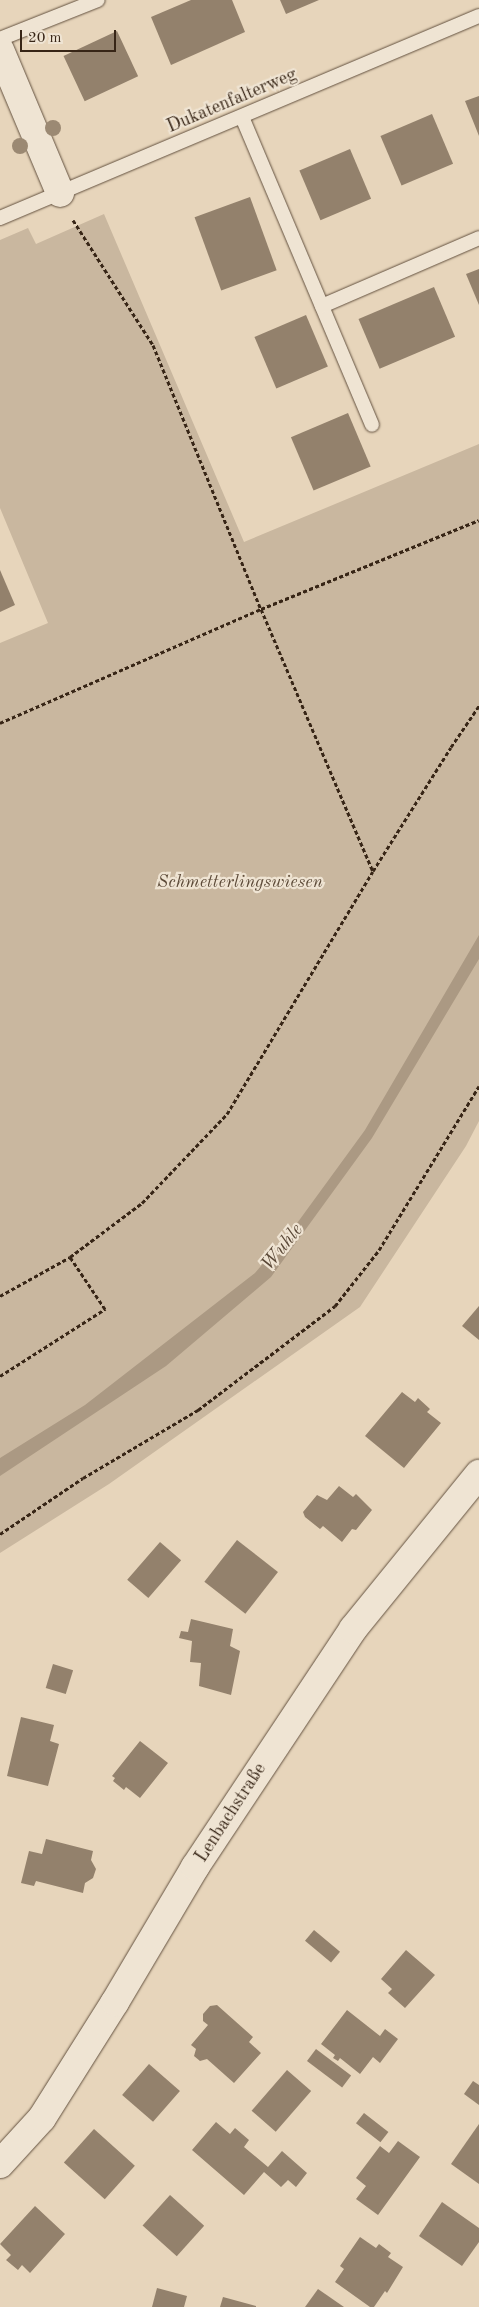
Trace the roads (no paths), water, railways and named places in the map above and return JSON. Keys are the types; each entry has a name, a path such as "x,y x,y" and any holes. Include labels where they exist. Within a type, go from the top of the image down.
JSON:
{"street":[{"path":"0,50 60,193"},
{"name":"Lenbachstraße","path":"0,2164 42,2118 116,2002 196,1867 353,1629 479,1474"}],"lane":[{"path":"0,39 98,0"},
{"name":"Dukatenfalterweg","path":"0,218 479,16"},
{"path":"242,117 372,425"},
{"path":"322,306 479,238"}],"water":[{"name":"Wuhle","path":"479,935 479,959 372,1138 271,1277 166,1366 0,1476 0,1458 85,1405 255,1273 295,1226 365,1130"}],"park label":[{"name":"Schmetterlingswiesen","path":"240,882"}]}
